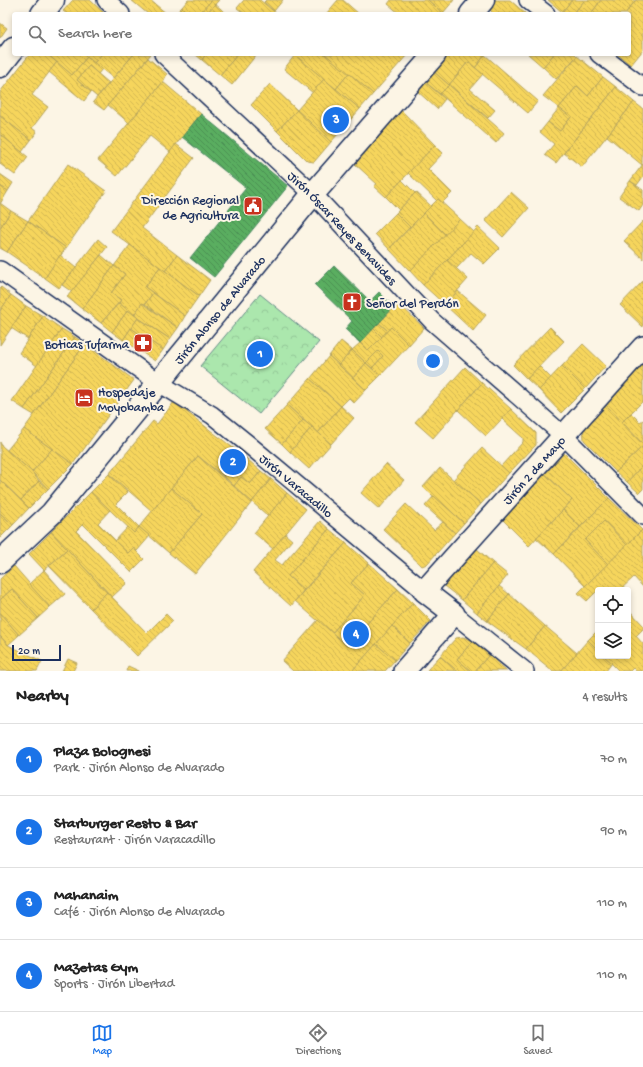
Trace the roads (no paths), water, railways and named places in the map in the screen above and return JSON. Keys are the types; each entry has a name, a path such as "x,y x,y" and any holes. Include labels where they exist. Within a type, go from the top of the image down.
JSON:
{"main road":[{"path":"44,12 53,0"},
{"path":"473,12 483,0"},
{"path":"0,66 12,51"},
{"name":"Jirón Alonso de Alvarado","path":"0,562 52,513 312,194 433,56"}],"street":[{"path":"106,0 119,12"},
{"path":"528,0 543,12"},
{"name":"Jirón Óscar Reyes Benavides","path":"165,56 312,194 432,321 564,436 643,516"},
{"path":"602,56 643,87"},
{"name":"Jirón Varacadillo","path":"0,270 159,383 212,415 424,591 525,671"},
{"name":"Jirón 2 de Mayo","path":"424,591 643,347"},
{"path":"404,671 454,614"}],"place":[{"name":"Mahanaim","path":"336,120"},
{"name":"Dirección Regional de Agricultura","path":"253,206"},
{"name":"Señor del Perdón","path":"352,302"},
{"name":"Boticas Tufarma","path":"143,343"},
{"name":"Plaza Bolognesi","path":"260,354"},
{"name":"Hospedaje Moyobamba","path":"84,398"},
{"name":"Starburger Resto & Bar","path":"233,462"},
{"name":"Mazetas Gym","path":"356,634"}]}
